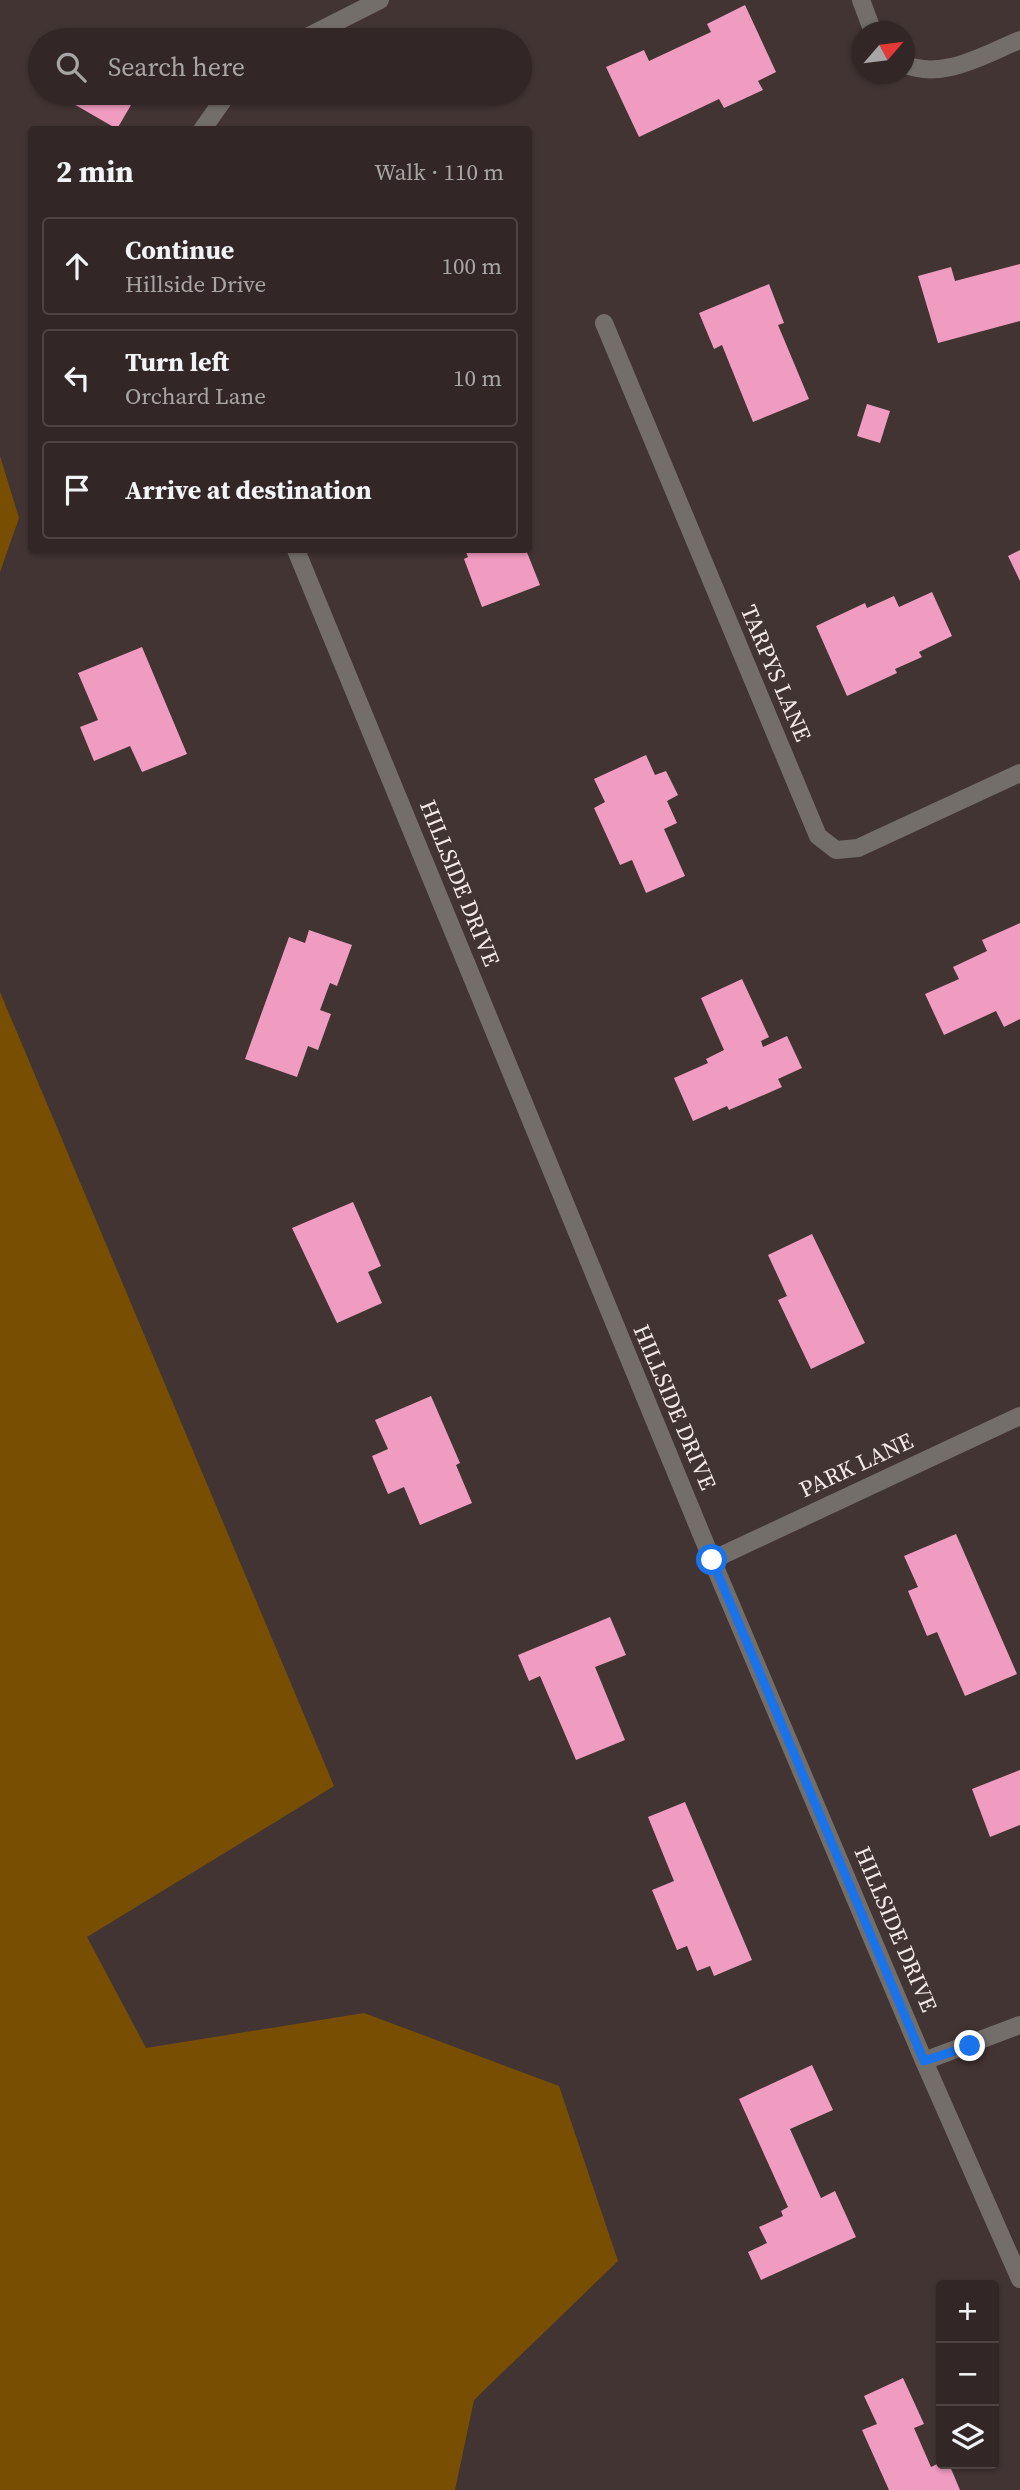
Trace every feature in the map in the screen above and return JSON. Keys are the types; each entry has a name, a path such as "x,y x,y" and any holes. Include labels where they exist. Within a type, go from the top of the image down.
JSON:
{"street":[{"path":"325,28 380,0"},
{"path":"860,0 869,21"},
{"path":"915,68 954,67 1020,40"},
{"path":"205,126 220,105"},
{"name":"TARPYS LANE","path":"604,323 818,836 836,850 858,848 1020,773"},
{"name":"HILLSIDE DRIVE","path":"297,553 712,1560 924,2061 1020,2278"},
{"name":"PARK LANE","path":"712,1560 1020,1416"},
{"path":"924,2061 1020,2025"}],"shaded area":[{"path":"0,456 19,518 0,572"},
{"path":"0,992 334,1786 87,1937 146,2048 364,2013 559,2086 618,2261 474,2400 455,2490 0,2490"}],"building":[{"path":"745,5 776,72 758,81 763,90 724,108 719,99 639,137 606,67 644,50 649,61 711,32 707,24"},
{"path":"75,105 131,105 119,126 112,126"},
{"path":"1020,264 1020,321 938,343 918,276 951,267 955,281"},
{"path":"769,284 784,323 778,325 809,399 753,422 722,345 714,349 699,313"},
{"path":"867,404 890,411 880,443 857,436"},
{"path":"1020,550 1020,581 1008,556"},
{"path":"466,553 527,553 540,585 482,607 464,559 468,557"},
{"path":"932,592 952,636 919,652 922,657 895,669 897,673 847,696 816,626 865,603 867,608 894,596 899,607"},
{"path":"142,647 187,754 142,772 130,746 94,761 80,727 98,720 78,673"},
{"path":"646,755 655,775 666,771 678,795 667,801 677,823 664,829 685,876 646,893 632,860 620,865 594,808 605,802 594,779"},
{"path":"1020,923 1020,1019 1004,1027 996,1011 944,1035 925,994 959,979 953,967 987,951 982,940"},
{"path":"309,930 352,945 337,986 330,983 320,1010 331,1014 318,1050 308,1046 297,1077 245,1059 289,937 305,943"},
{"path":"742,979 769,1037 761,1041 763,1047 787,1036 802,1068 778,1079 782,1087 729,1110 727,1106 693,1121 674,1078 708,1063 706,1059 724,1050 701,998"},
{"path":"353,1202 381,1266 368,1272 382,1303 337,1323 292,1228"},
{"path":"812,1234 865,1343 811,1369 778,1300 787,1296 768,1255"},
{"path":"431,1396 460,1463 456,1465 472,1503 420,1525 404,1487 388,1494 372,1456 388,1449 375,1420"},
{"path":"956,1534 1017,1674 965,1696 937,1632 927,1636 908,1591 918,1587 904,1556"},
{"path":"610,1617 626,1655 595,1667 625,1740 576,1760 540,1676 529,1681 518,1655"},
{"path":"1020,1770 1020,1825 990,1837 972,1789"},
{"path":"685,1802 752,1960 714,1976 710,1966 697,1971 687,1946 677,1950 652,1890 674,1881 648,1817"},
{"path":"812,2065 833,2110 790,2129 821,2198 835,2191 856,2237 761,2280 748,2252 767,2243 759,2227 783,2216 781,2211 788,2207 739,2099"},
{"path":"903,2378 924,2424 914,2428 931,2467 936,2464 936,2469 951,2469 960,2490 889,2490 862,2430 877,2424 864,2396"}],"route":[{"path":"712,1560 924,2061 970,2046"}]}
